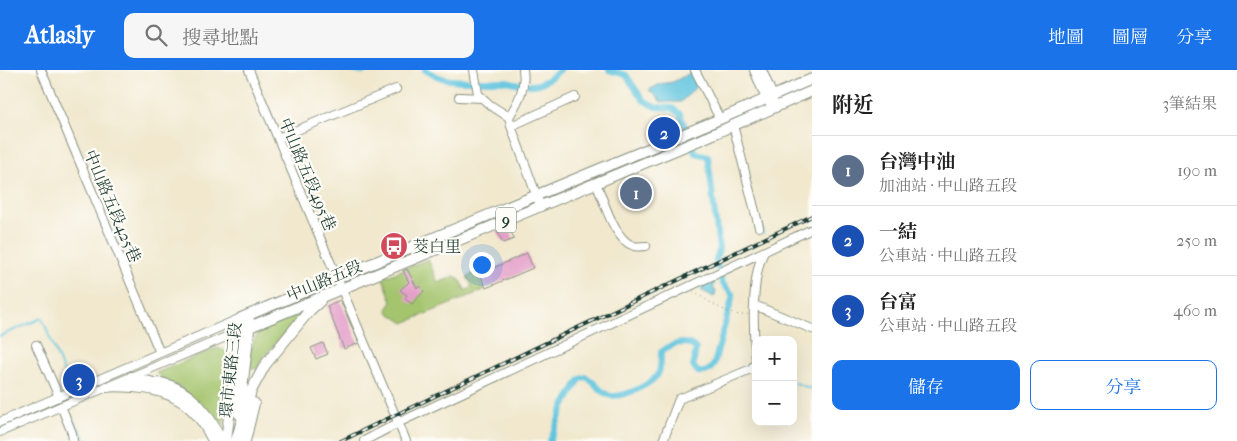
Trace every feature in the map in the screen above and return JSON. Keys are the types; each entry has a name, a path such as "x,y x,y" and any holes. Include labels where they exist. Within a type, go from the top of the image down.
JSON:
{"main road":[{"name":"9","path":"733,125 771,101 812,79"},
{"name":"9","path":"720,120 771,101 812,91"},
{"name":"中山路五段","path":"244,329 341,290 684,134 720,120"},
{"name":"中山路五段","path":"246,316 538,200 596,183 733,125"},
{"path":"236,441 251,391 265,365 309,311 325,296"},
{"name":"環市東路三段","path":"226,441 246,316"},
{"name":"環市東路三段","path":"239,428 244,329"},
{"path":"245,441 251,411 260,383 278,349"},
{"path":"131,377 165,384 186,394 203,411 213,425 220,441"},
{"path":"106,387 115,385 150,388 182,401 204,423 213,441"}],"street":[{"name":"中山路五段425巷","path":"41,70 160,353"},
{"name":"中山路五段495巷","path":"250,70 406,441"},
{"path":"474,70 478,94 509,117"},
{"path":"523,70 525,82 509,117 538,200"},
{"path":"695,70 720,120"},
{"path":"754,70 771,101"},
{"path":"762,70 771,101"},
{"path":"278,138 396,89"},
{"path":"459,97 482,98"},
{"path":"511,126 575,97"},
{"path":"733,125 759,227"},
{"path":"596,183 617,232 624,240 634,246 646,246"},
{"path":"364,441 398,423 812,230"},
{"path":"754,336 754,308 759,261 764,252"},
{"path":"754,308 812,329"},
{"name":"中山路五段","path":"0,422 246,316"},
{"name":"中山路五段","path":"0,432 244,329"},
{"path":"36,345 59,397"},
{"path":"663,441 679,399 752,368"},
{"path":"61,406 72,433 73,441"}],"path":[{"path":"688,288 726,310 744,316 754,308"}],"green space":[{"path":"428,259 438,283 455,276 461,281 465,290 468,290 472,286 467,277 476,272 484,290 404,323 388,312 387,309 392,302 383,278"},
{"path":"301,314 261,360 257,369 251,368 249,365 253,342 260,330"},
{"path":"217,348 224,350 231,357 222,435 180,387 161,378 156,373"}],"water":[{"path":"692,72 698,81 698,85 681,102 661,102 649,90 660,84 673,82"},
{"path":"716,280 713,287 716,292 714,297 701,290 703,285"}],"building":[{"path":"509,227 514,239 503,243 497,231"},
{"path":"527,253 533,268 486,288 480,274"},
{"path":"407,269 417,288 419,286 424,291 412,304 405,299 407,295 400,290 409,282 403,271"},
{"path":"340,300 359,343 344,349 327,306"},
{"path":"323,343 328,354 316,359 311,348"}],"waterway":[{"path":"353,70 362,72 367,70"},
{"path":"425,70 447,79 471,81"},
{"path":"529,85 542,83 560,70"},
{"path":"609,70 626,75 643,100 655,107 672,108 680,114 695,153 708,156 719,249 716,260 718,268"},
{"path":"476,81 506,81 520,84"},
{"path":"762,227 763,234"},
{"path":"550,441 564,406 580,379 586,377 611,396 631,392 656,377 660,370 661,352 679,343 688,344 696,349 693,366 698,372 708,371 714,364 733,295 722,283 721,278"},
{"path":"0,336 42,318 68,383"},
{"path":"797,383 812,389"},
{"path":"68,413 87,441"}],"railway":[{"path":"341,441 812,216"}],"place":[{"name":"一結","path":"664,133"},
{"name":"台灣中油","path":"636,193"},
{"name":"茭白里","path":"394,246"},
{"name":"台富","path":"79,380"}]}
